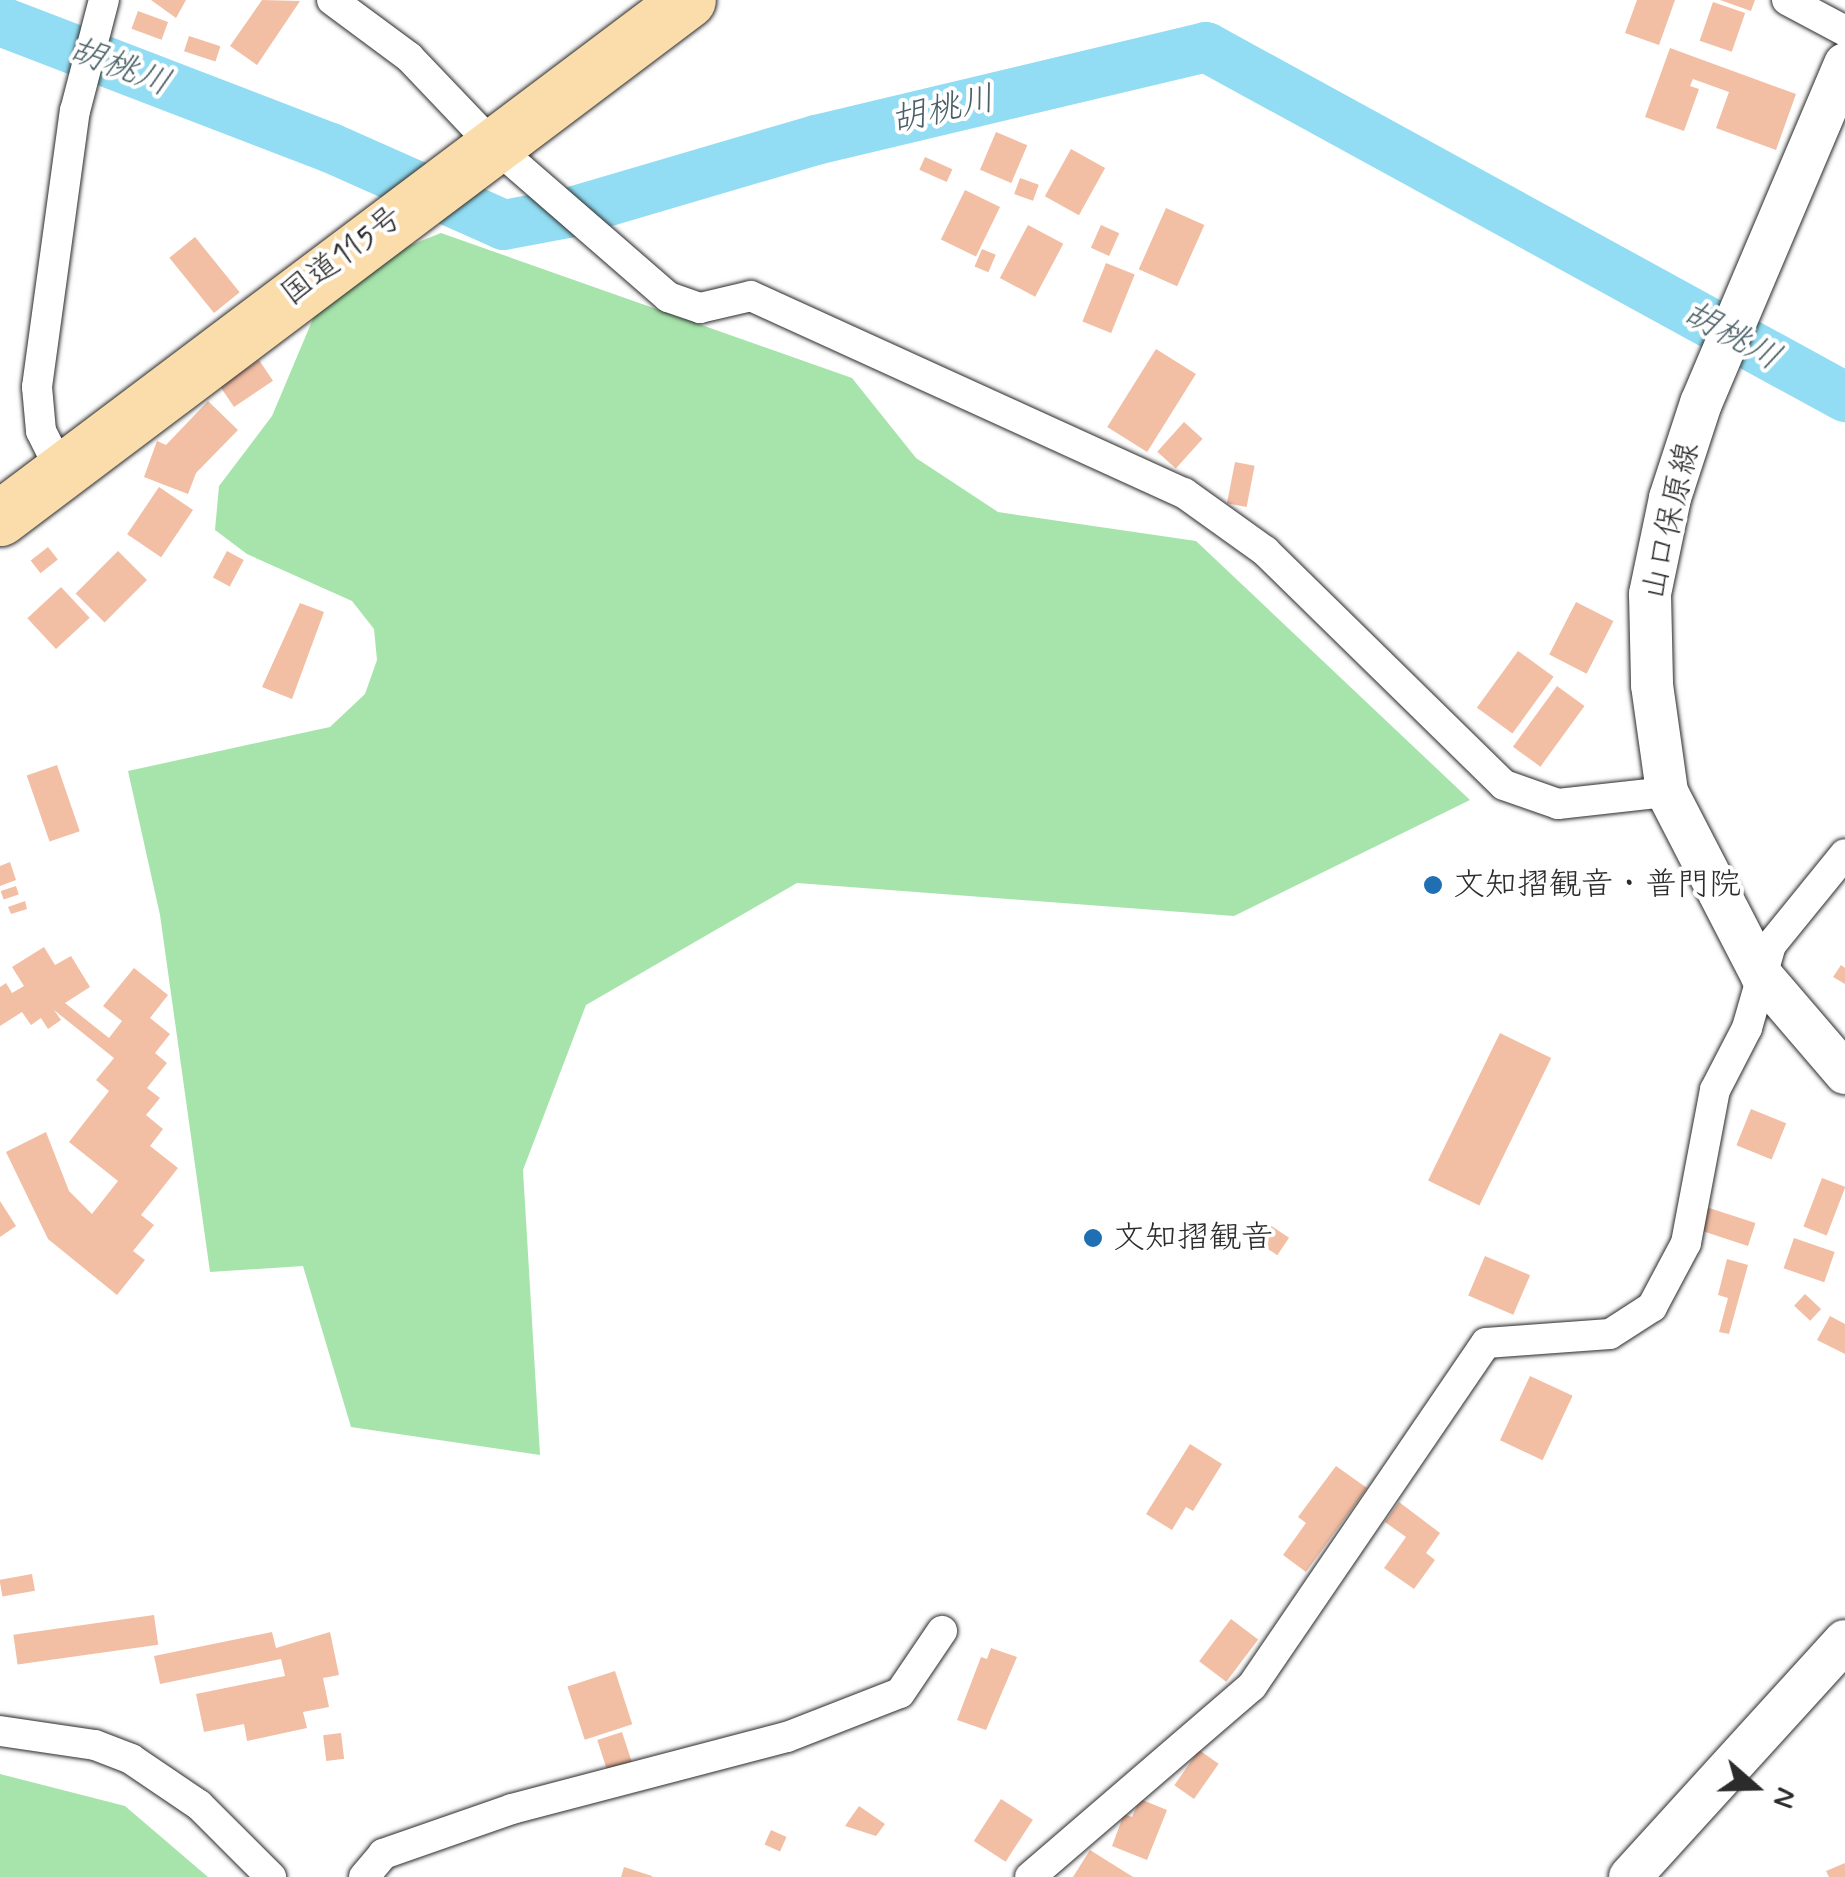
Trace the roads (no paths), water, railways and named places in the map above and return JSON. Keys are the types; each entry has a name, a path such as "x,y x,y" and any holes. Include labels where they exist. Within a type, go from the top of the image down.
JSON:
{"highway":[{"name":"国道115号","path":"0,518 491,143 688,0"}],"main road":[{"name":"山口保原線","path":"1845,64 1700,403 1670,498 1650,594 1652,685 1667,792 1762,976 1845,1073"},
{"path":"1630,1877 1845,1641"}],"street":[{"path":"60,469 42,431 38,387 75,111 104,0"},
{"path":"332,0 409,56 491,143 668,297 700,308 752,296 1184,493 1265,552 1504,786 1558,804 1667,792"},
{"path":"1788,0 1845,31"},
{"path":"1030,1877 1252,1686 1486,1344 1610,1334 1652,1307 1686,1243 1716,1090 1746,1028 1781,928 1828,881 1845,854"},
{"path":"364,1877 384,1854 512,1809 787,1736 900,1693 942,1630"},
{"path":"0,1731 95,1746 131,1759 198,1805 271,1877"}],"waterway":[{"name":"胡桃川","path":"0,21 331,148 504,225 568,213 816,140 1206,47 1845,397"}],"place":[{"name":"文知摺観音・普門院","path":"1433,885"},
{"name":"文知摺観音","path":"1093,1238"}]}
